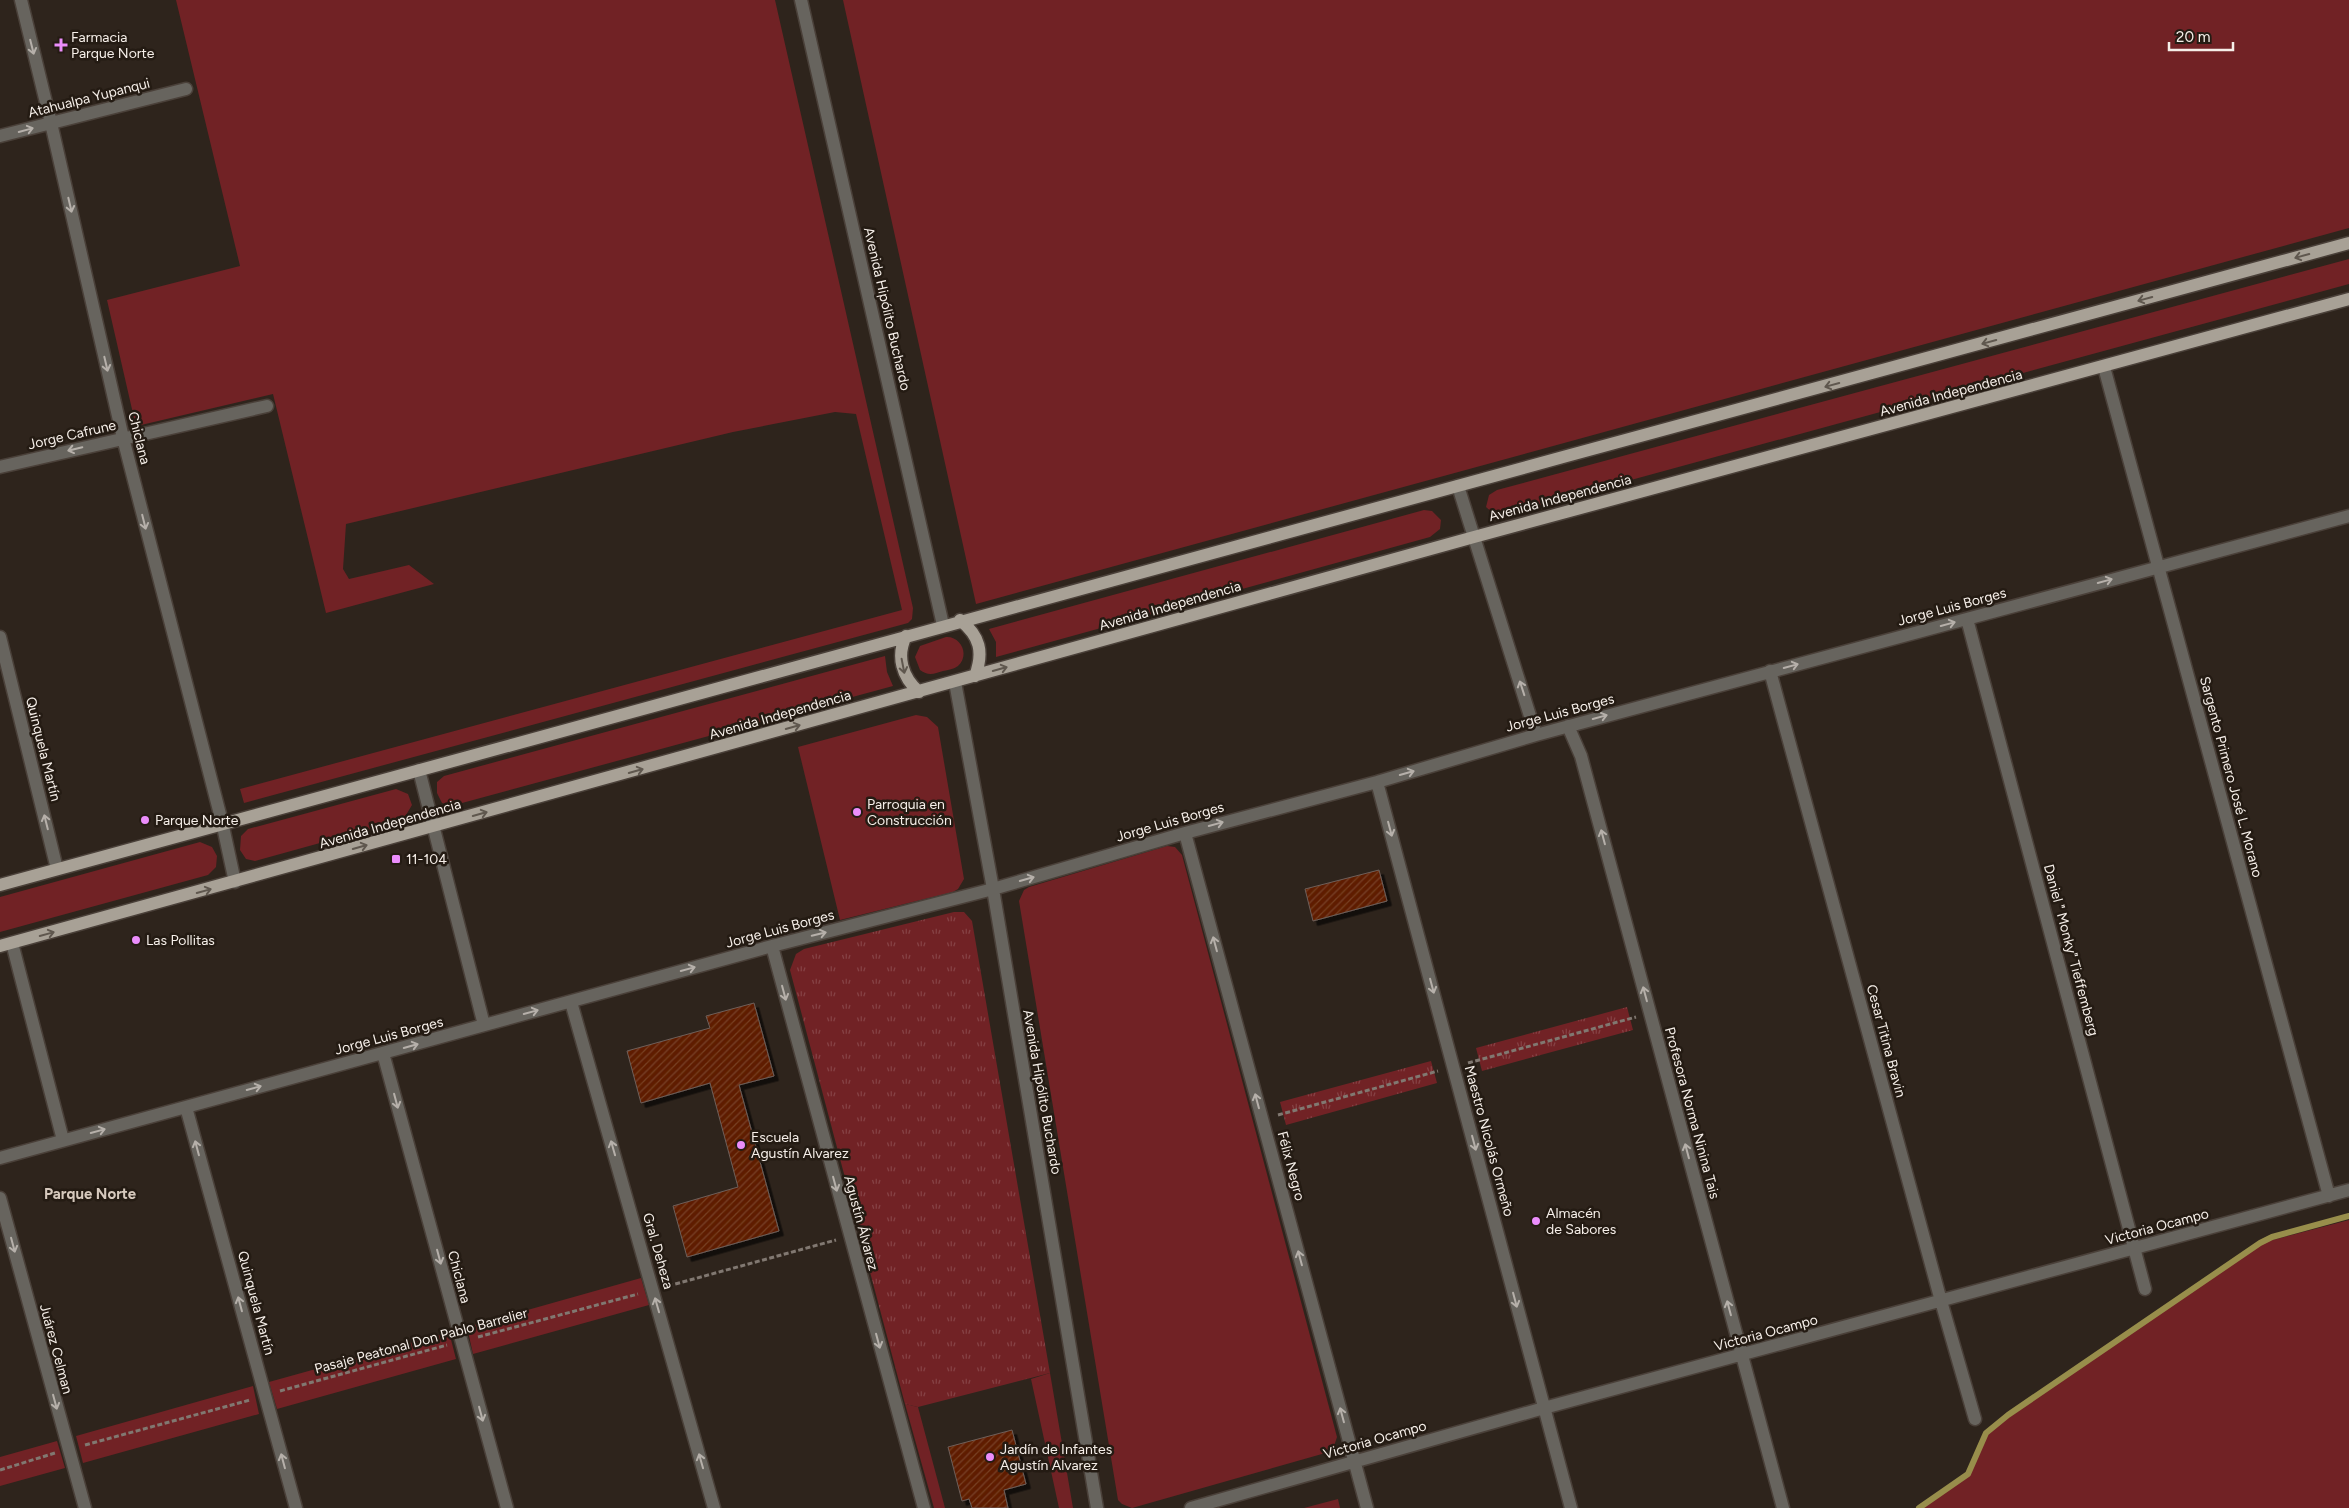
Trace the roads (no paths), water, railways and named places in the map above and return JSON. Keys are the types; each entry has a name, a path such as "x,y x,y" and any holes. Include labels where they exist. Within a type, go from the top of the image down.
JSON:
{"main road":[{"path":"0,885 222,822 419,770 960,620 2349,243"},
{"name":"Avenida Independencia","path":"6,945 1474,536 2349,300"},
{"path":"960,620 976,635 980,644 979,665 975,676"},
{"path":"906,636 901,650 901,662 904,674 919,692"}],"street":[{"name":"Chiclana","path":"21,0 123,438 222,822 235,882"},
{"name":"Avenida Hipólito Buchardo","path":"801,0 943,625"},
{"name":"Atahualpa Yupanqui","path":"0,136 186,89"},
{"name":"Sargento Primero José L. Morano","path":"2104,366 2329,1196"},
{"name":"Jorge Cafrune","path":"0,467 267,406"},
{"path":"1458,486 1536,735"},
{"name":"Jorge Luis Borges","path":"0,1158 772,946 993,889 1185,832 1377,782 1568,726 2349,516"},
{"name":"Daniel \" Monky\" Tieffemberg","path":"1968,619 2145,1289"},
{"name":"Quinquela Martín","path":"0,637 57,869"},
{"name":"Cesar Titina Bravin","path":"1770,671 1941,1301 1975,1419"},
{"name":"Avenida Hipólito Buchardo","path":"954,682 993,889 1097,1508"},
{"name":"Profesora Norma Ninina Tais","path":"1568,726 1581,756 1783,1508"},
{"path":"419,770 484,1025"},
{"name":"Maestro Nicolás Ormeño","path":"1377,782 1571,1508"},
{"name":"Félix Negro","path":"1185,832 1367,1508"},
{"path":"6,945 63,1140"},
{"name":"Agustín Álvarez","path":"772,946 924,1508"},
{"name":"Gral. Deheza","path":"571,1002 714,1508"},
{"name":"Chiclana","path":"383,1054 507,1508"},
{"name":"Quinquela Martín","path":"186,1107 296,1508"},
{"name":"Victoria Ocampo","path":"1191,1508 1544,1408 2349,1190"},
{"name":"Juárez Celman","path":"0,1198 85,1508"}],"waterway":[{"path":"1919,1508 1968,1474 1986,1433 2008,1415 2260,1243 2272,1237 2349,1216"}],"place":[{"name":"Farmacia Parque Norte","path":"61,45"},
{"name":"Parroquia en Construcción","path":"857,812"},
{"name":"Parque Norte","path":"145,820"},
{"name":"11-104","path":"396,859"},
{"name":"Las Pollitas","path":"136,940"},
{"name":"Escuela Agustín Alvarez","path":"741,1145"},
{"name":"Almacén de Sabores","path":"1536,1221"},
{"name":"Jardín de Infantes Agustín Alvarez","path":"990,1457"}],"district":[{"name":"Parque Norte","path":"90,1194"}]}
